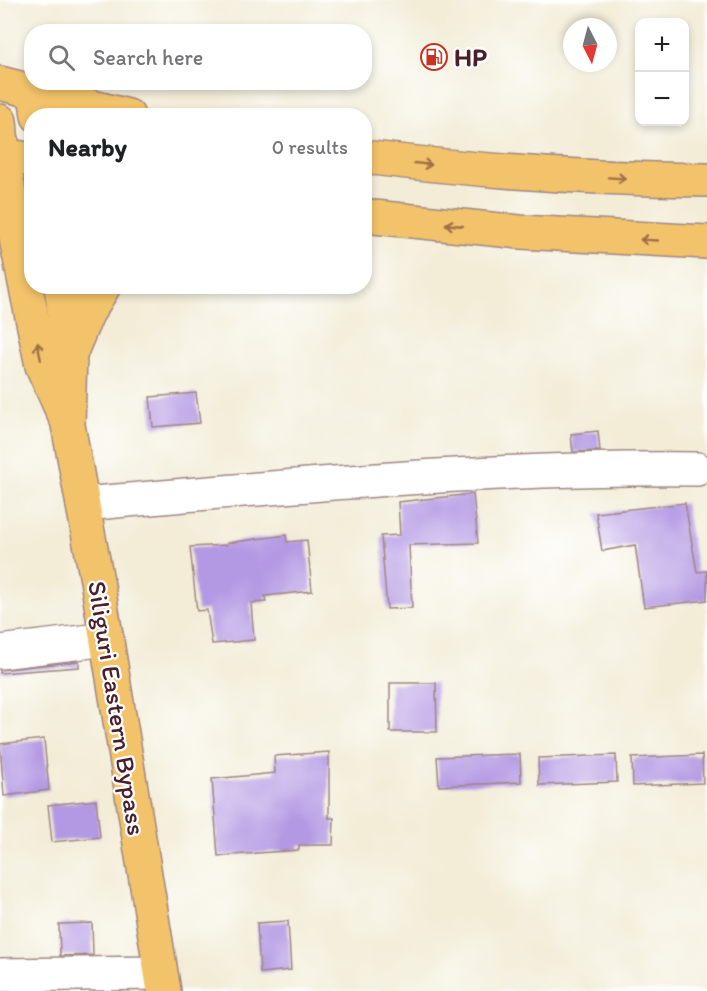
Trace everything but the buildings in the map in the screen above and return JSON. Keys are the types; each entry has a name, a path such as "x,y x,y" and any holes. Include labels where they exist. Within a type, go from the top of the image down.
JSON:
{"main road":[{"path":"0,83 36,104 67,108"},
{"name":"Siliguri Eastern Bypass","path":"0,121 12,156 17,244 24,278"},
{"path":"372,158 428,165 635,180 707,180"},
{"path":"372,217 520,232 707,242"},
{"name":"Siliguri Eastern Bypass","path":"27,294 42,366 68,425"},
{"name":"Siliguri Eastern Bypass","path":"62,294 70,354 68,425 107,639 162,982"},
{"path":"70,354 87,314 99,294"}],"street":[{"path":"83,504 365,480 525,472 697,469"},
{"path":"0,652 107,639"},
{"path":"0,975 162,982"}],"place":[{"name":"HP","path":"434,57"}]}
